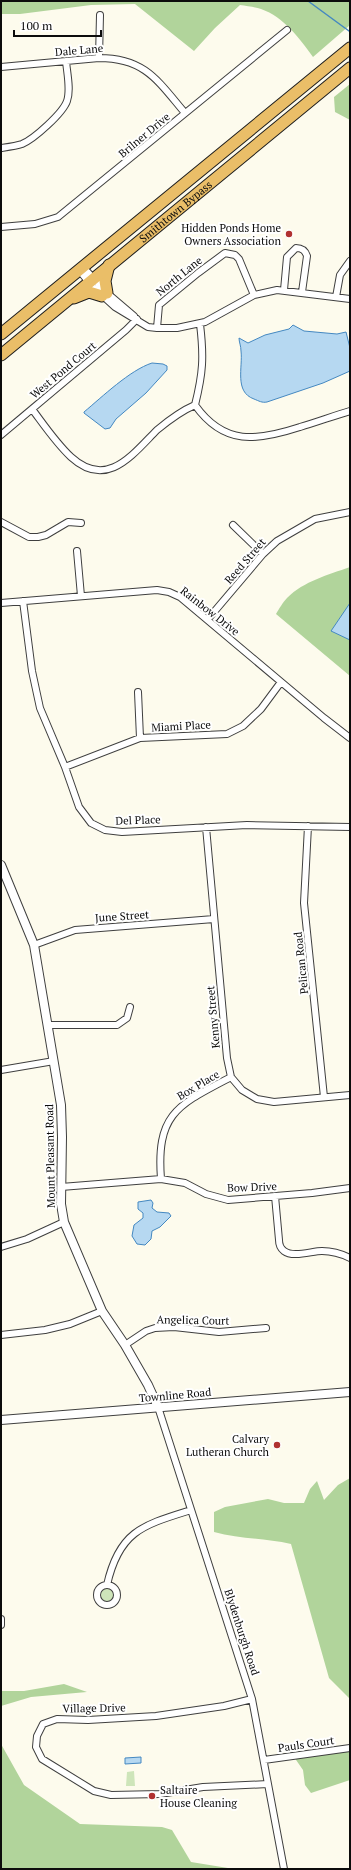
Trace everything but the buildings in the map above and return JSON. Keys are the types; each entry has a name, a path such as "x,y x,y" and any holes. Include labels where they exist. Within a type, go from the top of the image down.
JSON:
{"highway":[{"name":"Smithtown Bypass","path":"1,334 350,48"},
{"name":"Smithtown Bypass","path":"1,355 350,68"},
{"path":"63,303 88,293 105,294 105,283 109,266"}],"street":[{"path":"99,58 100,15"},
{"name":"Brilner Drive","path":"1,227 35,224 58,217 287,30"},
{"name":"Dale Lane","path":"1,67 112,58 140,66 157,79 185,113"},
{"path":"1,148 22,144 35,135 60,112 67,101 68,85 66,61"},
{"path":"284,290 287,257 296,248 299,248 304,250 306,256 302,292"},
{"name":"North Lane","path":"157,328 160,305 198,273 225,253 235,255 239,259 254,295"},
{"path":"336,297 340,275 350,261"},
{"path":"81,269 105,294 148,327 166,329 200,324 254,295 284,290 350,299"},
{"name":"West Pond Court","path":"1,435 126,330 137,319"},
{"path":"200,324 204,359 203,375 195,405 201,414 222,432 240,438 274,436 350,411"},
{"path":"32,409 59,444 78,463 96,469 108,469 129,459 171,418 195,405"},
{"name":"Reed Street","path":"208,619 263,554 277,541 315,519 350,512"},
{"path":"1,522 29,537 46,535 68,522 81,523"},
{"path":"233,525 263,554"},
{"path":"77,551 81,596"},
{"name":"Rainbow Drive","path":"1,603 157,590 169,592 180,597 208,619 281,682 350,738"},
{"name":"Del Place","path":"23,601 35,689 40,708 65,767 79,807 91,823 106,830 122,832 247,825 350,827"},
{"name":"Miami Place","path":"65,767 140,738 227,734 243,726 261,709 281,682"},
{"path":"138,692 140,738"},
{"name":"Pelican Road","path":"308,826 304,902 324,1097"},
{"name":"Kenny Street","path":"206,827 227,1058 231,1078"},
{"name":"Mount Pleasant Road","path":"1,865 34,945 61,1105 61,1187 64,1222 102,1311 125,1345 158,1407"},
{"name":"June Street","path":"34,945 75,930 214,919"},
{"path":"48,1025 118,1025 127,1018 130,1007"},
{"path":"1,1070 54,1060"},
{"path":"231,1078 242,1090 257,1099 274,1102 350,1095"},
{"name":"Box Place","path":"161,1179 159,1157 162,1138 168,1121 180,1107 231,1078"},
{"name":"Bow Drive","path":"61,1187 161,1179 185,1183 206,1194 228,1200 350,1188"},
{"path":"275,1196 280,1247 284,1251 289,1254 323,1251 343,1254 350,1258"},
{"path":"1,1247 27,1239 64,1222"},
{"path":"1,1335 45,1330 70,1324 102,1311"},
{"name":"Angelica Court","path":"125,1345 146,1331 155,1328 174,1327 219,1332 266,1328"},
{"name":"Townline Road","path":"1,1420 350,1392"},
{"name":"Blydenburgh Road","path":"158,1407 252,1700 279,1832 284,1869"},
{"path":"107,1585 113,1562 119,1549 127,1539 138,1530 152,1523 191,1510"},
{"path":"1,1619 1,1625"},
{"name":"Village Drive","path":"252,1700 224,1706 156,1716 88,1720 56,1719 43,1724 37,1736 36,1747 42,1759 94,1791 111,1795 160,1794 202,1787 268,1784"},
{"name":"Pauls Court","path":"264,1760 350,1748"}],"green space":[{"path":"1,1 350,1 350,25 313,57 291,29 277,17 261,9 240,5 215,28 194,51 135,4 91,5 20,14 1,14"},
{"path":"350,84 350,120 335,112 334,97"},
{"path":"350,567 350,603 332,631 350,640 350,676 276,614 287,598 301,587 317,579"},
{"path":"350,1478 350,1699 329,1678 291,1544 214,1532 214,1512 225,1507 268,1499 284,1503 304,1503 310,1489 317,1481 324,1500 338,1485"},
{"path":"107,1586 113,1589 116,1595 113,1601 107,1604 101,1601 98,1595 101,1589"},
{"path":"64,1684 87,1692 31,1697 1,1706 1,1691 24,1691"},
{"path":"1,1744 24,1785 80,1824 162,1827 172,1830 191,1862 234,1869 1,1869"},
{"path":"350,1750 350,1780 311,1793 305,1785 303,1770 294,1757"},
{"path":"134,1771 135,1786 126,1786 127,1772"}],"water":[{"path":"293,325 304,331 337,334 346,332 350,348 350,371 323,383 267,402 260,402 248,396 242,385 241,349 239,338 248,343 265,335 289,329"},
{"path":"152,363 163,364 167,366 167,370 146,393 116,419 110,428 105,429 84,413 126,378 144,366"},
{"path":"350,603 350,640 331,631"},
{"path":"151,1200 153,1203 152,1208 157,1212 169,1213 171,1216 160,1227 152,1231 151,1239 145,1245 137,1244 132,1236 134,1225 143,1218 143,1213 138,1209 138,1202"},
{"path":"141,1757 141,1763 125,1764 125,1758"}],"waterway":[{"path":"308,1 349,31"}],"place":[{"name":"Hidden Ponds Home Owners Association","path":"289,234"},
{"name":"Calvary Lutheran Church","path":"277,1445"},
{"name":"Saltaire House Cleaning","path":"152,1796"}]}
